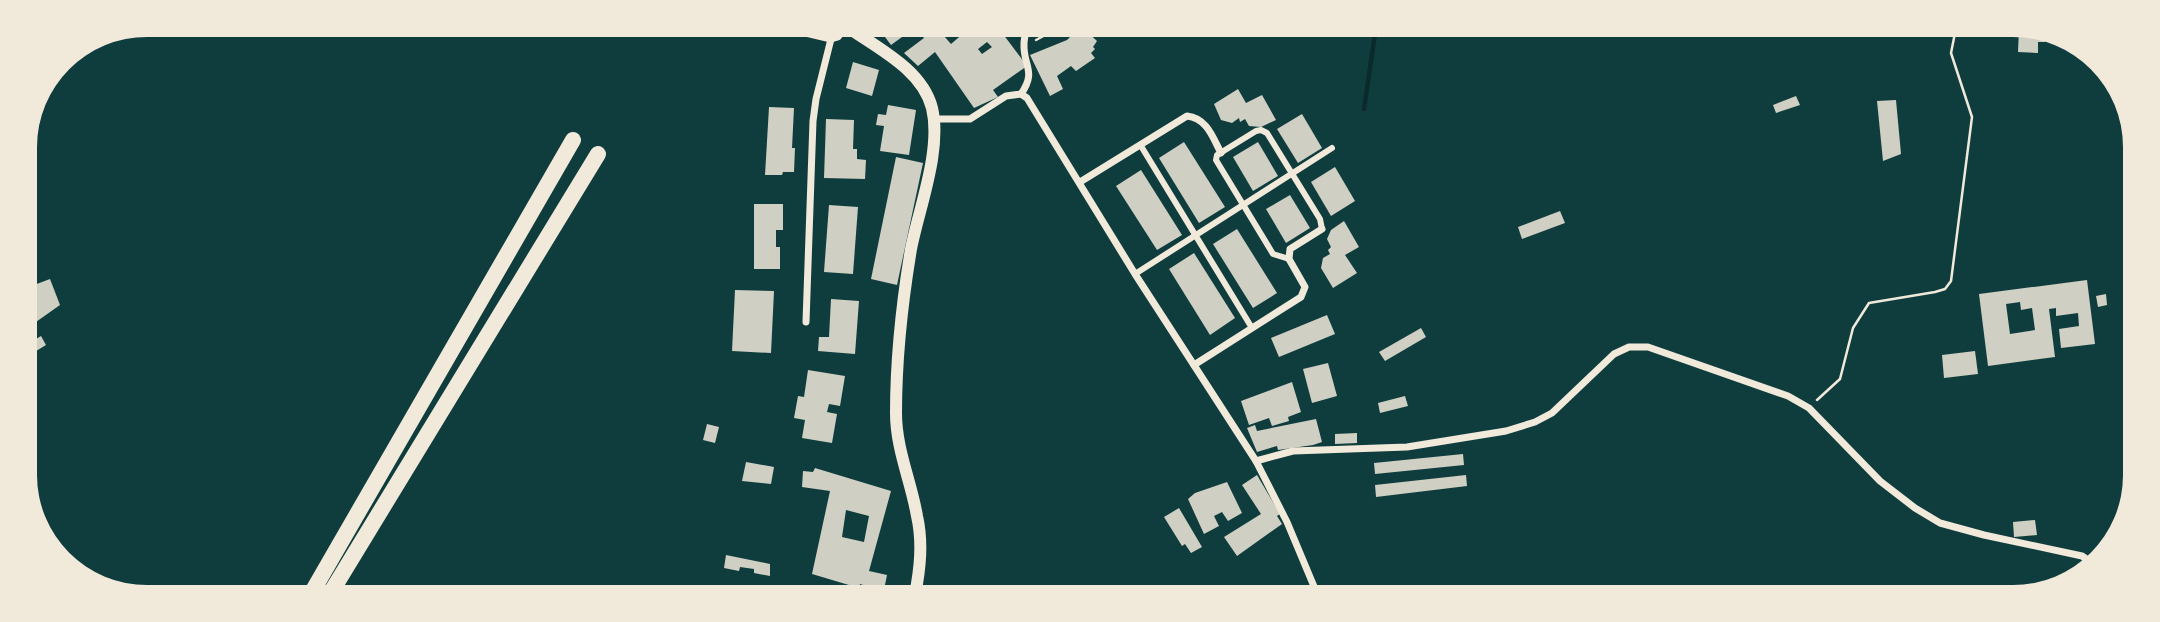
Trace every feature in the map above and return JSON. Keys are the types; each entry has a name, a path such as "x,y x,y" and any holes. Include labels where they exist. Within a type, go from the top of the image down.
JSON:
{"highway":[{"path":"316,585 573,140"},
{"path":"335,585 598,154"}],"main road":[{"path":"861,37 915,77 924,88 933,119 930,164 906,282 896,412 899,449 919,527 920,559 916,585"}],"street":[{"path":"823,37 838,37"},
{"path":"1021,94 1030,72 1023,46 1025,37"},
{"path":"806,322 813,121 831,39"},
{"path":"933,119 970,119 1006,96 1021,94 1032,104 1135,274 1256,461 1287,522 1313,585"},
{"path":"1080,182 1187,117 1195,117 1204,123 1221,153"},
{"path":"1194,365 1301,297 1305,286 1289,258 1290,249 1322,229 1320,219 1267,133 1256,131 1217,155 1216,160 1273,254 1289,258"},
{"path":"1141,146 1252,328"},
{"path":"1135,274 1332,148"},
{"path":"1256,461 1293,451 1407,447 1506,431 1535,422 1559,406 1614,354 1629,347 1648,347 1788,396 1810,408 1880,481 1915,508 1941,523 2086,558"}],"path":[{"path":"1023,46 1041,37"},
{"path":"1810,408 1840,379 1853,328 1869,303 1935,292 1945,289 1951,281 1972,117 1951,53 1954,37"}],"building":[{"path":"885,37 902,37 891,45"},
{"path":"945,37 951,44 959,37 1005,37 1027,66 993,90 998,97 974,108 935,52 918,66 904,53 924,38","holes":["987,42 992,47 982,54 978,49"]},
{"path":"1070,37 1093,37 1097,41 1091,53 1095,58 1076,71 1071,66 1057,76 1063,89 1050,96 1030,55"},
{"path":"2019,37 2045,41 2038,42 2038,53 2018,52"},
{"path":"853,62 879,70 872,96 846,88"},
{"path":"1238,89 1246,103 1262,95 1276,120 1261,127 1249,126 1245,119 1240,122 1239,118 1232,123 1221,120 1214,104"},
{"path":"1796,96 1800,105 1776,113 1773,105"},
{"path":"1896,100 1901,154 1883,161 1877,101"},
{"path":"888,105 916,110 909,155 880,151 884,126 876,125 878,114 886,115"},
{"path":"769,107 794,108 794,172 765,175"},
{"path":"1302,114 1322,148 1298,163 1277,129"},
{"path":"826,119 854,120 853,149 857,149 857,159 866,160 865,179 824,178"},
{"path":"1184,142 1225,207 1199,223 1159,158"},
{"path":"1258,142 1278,176 1253,191 1233,157"},
{"path":"896,157 923,163 897,285 871,279"},
{"path":"1335,167 1355,201 1331,216 1311,182"},
{"path":"1141,170 1182,235 1157,250 1116,186"},
{"path":"1290,195 1310,228 1286,243 1266,209"},
{"path":"754,204 783,204 783,230 776,230 776,247 780,247 780,269 754,269"},
{"path":"829,205 858,207 853,274 824,272"},
{"path":"1560,211 1565,223 1522,239 1518,227"},
{"path":"1344,221 1359,247 1345,255 1357,273 1333,288 1321,268 1323,258 1330,254 1328,250 1331,247 1327,239 1331,230"},
{"path":"1237,229 1277,293 1253,308 1213,244"},
{"path":"1194,253 1235,318 1210,335 1169,269"},
{"path":"50,279 60,305 37,321 37,284"},
{"path":"2087,280 2095,344 2061,348 2059,329 2079,326 2078,313 2056,316 2056,308 2049,309 2055,357 1988,366 1979,294","holes":["2020,302 2021,310 2032,308 2035,330 2010,334 2006,304"]},
{"path":"735,290 774,291 771,353 732,351"},
{"path":"2106,294 2107,305 2098,307 2096,296"},
{"path":"831,299 859,301 855,354 818,351 819,337 829,337"},
{"path":"1327,315 1335,334 1279,357 1271,338"},
{"path":"1421,328 1426,337 1385,361 1379,352"},
{"path":"41,336 46,345 37,350 37,338"},
{"path":"1975,351 1978,374 1944,378 1942,355"},
{"path":"1328,363 1337,396 1312,403 1303,369"},
{"path":"808,370 845,376 840,406 829,404 827,412 837,414 832,443 802,438 805,420 794,418 798,396 804,397"},
{"path":"1292,382 1301,412 1288,417 1289,421 1272,426 1269,418 1249,425 1241,401"},
{"path":"1405,396 1408,406 1380,413 1378,403"},
{"path":"1316,419 1322,442 1278,450 1277,446 1257,452 1247,428 1255,425 1257,431"},
{"path":"707,424 719,427 715,443 703,440"},
{"path":"1357,433 1357,443 1335,444 1335,434"},
{"path":"1463,454 1464,465 1375,474 1374,463"},
{"path":"746,462 774,467 771,484 742,481"},
{"path":"815,468 891,491 869,571 887,575 885,585 849,585 812,574 830,491 802,487 803,471 813,472","holes":["846,510 869,516 864,542 842,537"]},
{"path":"1257,475 1280,514 1277,516 1282,524 1237,556 1224,537 1261,514 1242,485"},
{"path":"1466,475 1467,486 1376,497 1375,485"},
{"path":"1227,482 1242,513 1228,521 1222,512 1214,516 1219,526 1204,534 1188,499 1195,493"},
{"path":"1179,508 1202,547 1191,553 1185,544 1182,546 1164,517"},
{"path":"2035,520 2037,535 2014,537 2013,522"},
{"path":"726,555 770,564 770,576 754,573 754,569 740,567 739,571 724,568"}],"waterway":[{"path":"1364,109 1375,37"}]}
